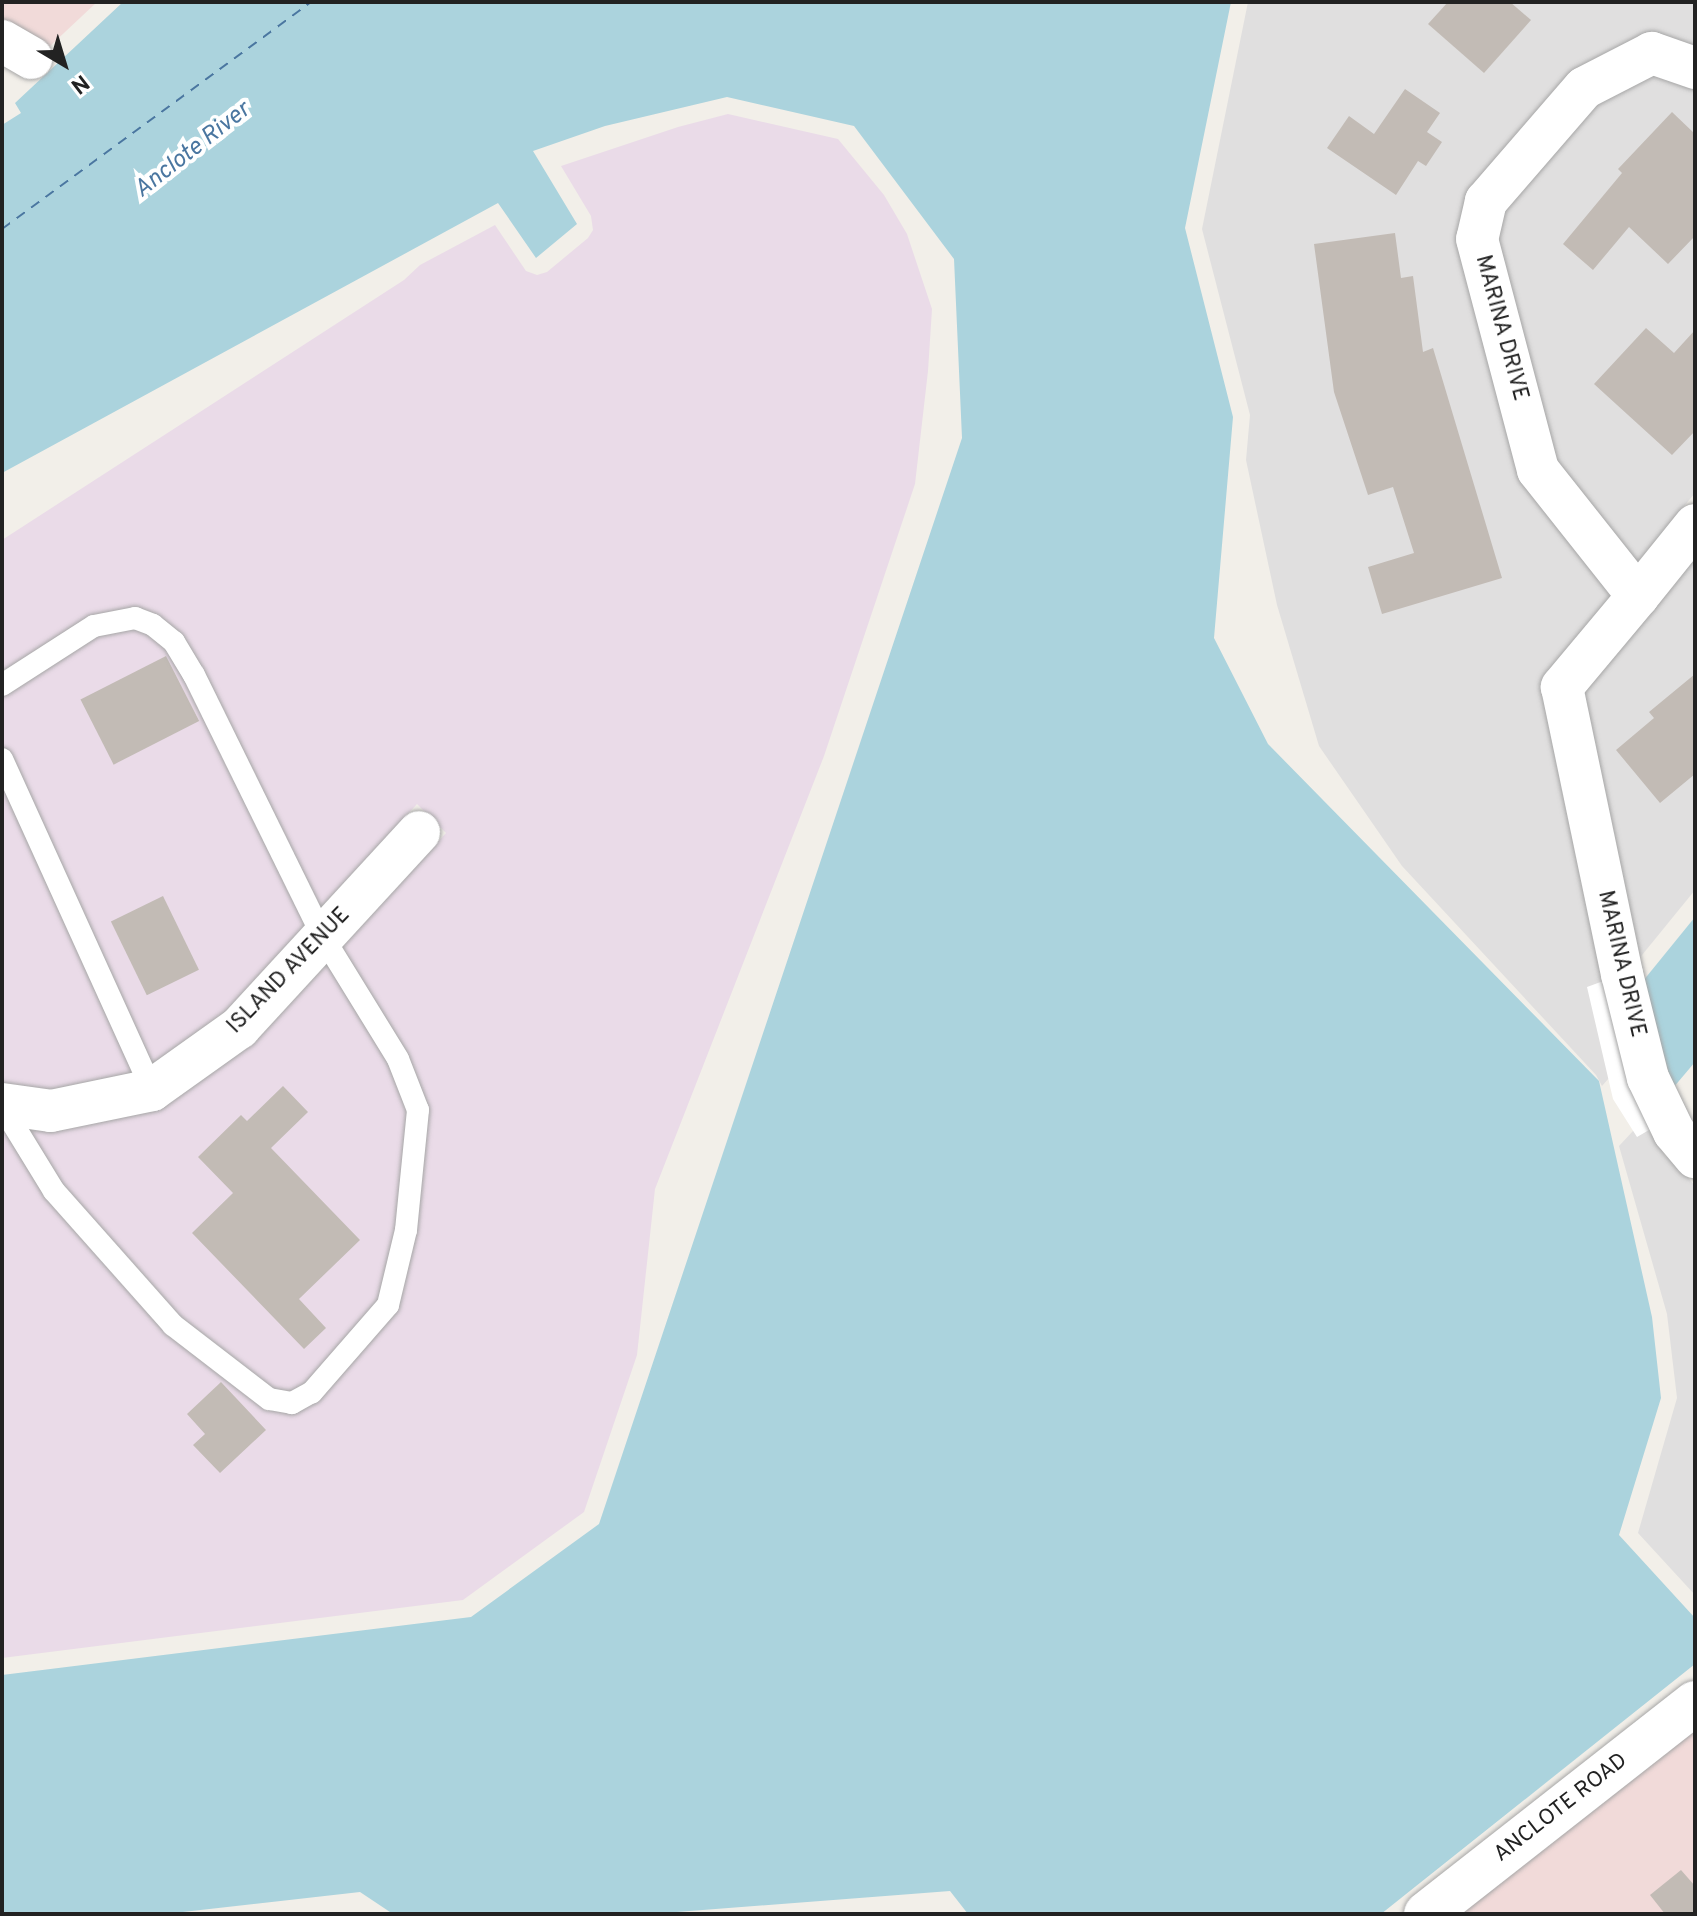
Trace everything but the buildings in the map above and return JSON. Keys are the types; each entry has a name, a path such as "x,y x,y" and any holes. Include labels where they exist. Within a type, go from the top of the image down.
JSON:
{"street":[{"name":"MARINA DRIVE","path":"1638,596 1538,470 1477,239 1486,201 1584,88 1652,53 1695,68"},
{"name":"MARINA DRIVE","path":"1684,1145 1648,1078 1622,974 1562,687 1695,525"},
{"name":"ISLAND AVENUE","path":"2,1105 51,1111 152,1090 239,1028 419,832"},
{"name":"ANCLOTE ROAD","path":"1426,1914 1695,1703"}],"lane":[{"path":"2,685 94,626 135,618 153,625 174,642 194,675 323,937 398,1059 418,1110 406,1230 388,1305 312,1392 292,1403 269,1399 173,1325 54,1191 2,1105"},
{"path":"2,759 152,1090"}],"shaded area":[{"path":"2,2 97,2 49,47 2,20"},
{"path":"1248,2 1695,2 1695,47 1656,34 1458,231 1613,593 1547,674 1624,1061 1602,1086 1596,1075 1402,866 1319,746 1277,605 1246,460 1250,415 1202,229"},
{"path":"1655,74 1695,88 1695,493 1636,564 1555,462 1497,241 1504,212 1597,105"},
{"path":"728,114 838,139 884,195 907,234 932,309 928,371 915,484 824,756 655,1189 637,1355 584,1512 463,1600 2,1658 2,1123 254,1043 446,833 417,804 225,1012 143,1071 48,1090 2,1084 2,540 404,280 420,265 495,225 526,271 537,275 547,272 588,238 593,230 591,216 561,166 678,127"},
{"path":"1695,557 1695,890 1638,960 1583,695"},
{"path":"1646,1117 1647,1128 1666,1157 1670,1156 1695,1186 1695,1595 1638,1533 1677,1398 1667,1314 1619,1146"},
{"path":"1695,1729 1695,1914 1460,1914"}],"water":[{"name":"Anclote River","path":"123,2 1231,2 1185,228 1233,417 1214,638 1268,744 1599,1081 1652,1317 1661,1398 1619,1535 1695,1618 1695,1664 1381,1914 968,1914 950,1891 651,1914 393,1914 360,1892 165,1914 2,1914 2,1675 471,1617 599,1524 962,438 954,259 854,126 727,97 605,126 533,151 577,224 536,258 498,203 2,473 2,125 21,113 15,103"},
{"path":"1695,917 1695,1062 1673,1088 1643,981"}],"pier":[{"path":"1636,969 1665,1078 1682,1111 1637,1137 1613,1099 1587,987"}],"ferry route":[{"path":"2,229 311,2"}]}
